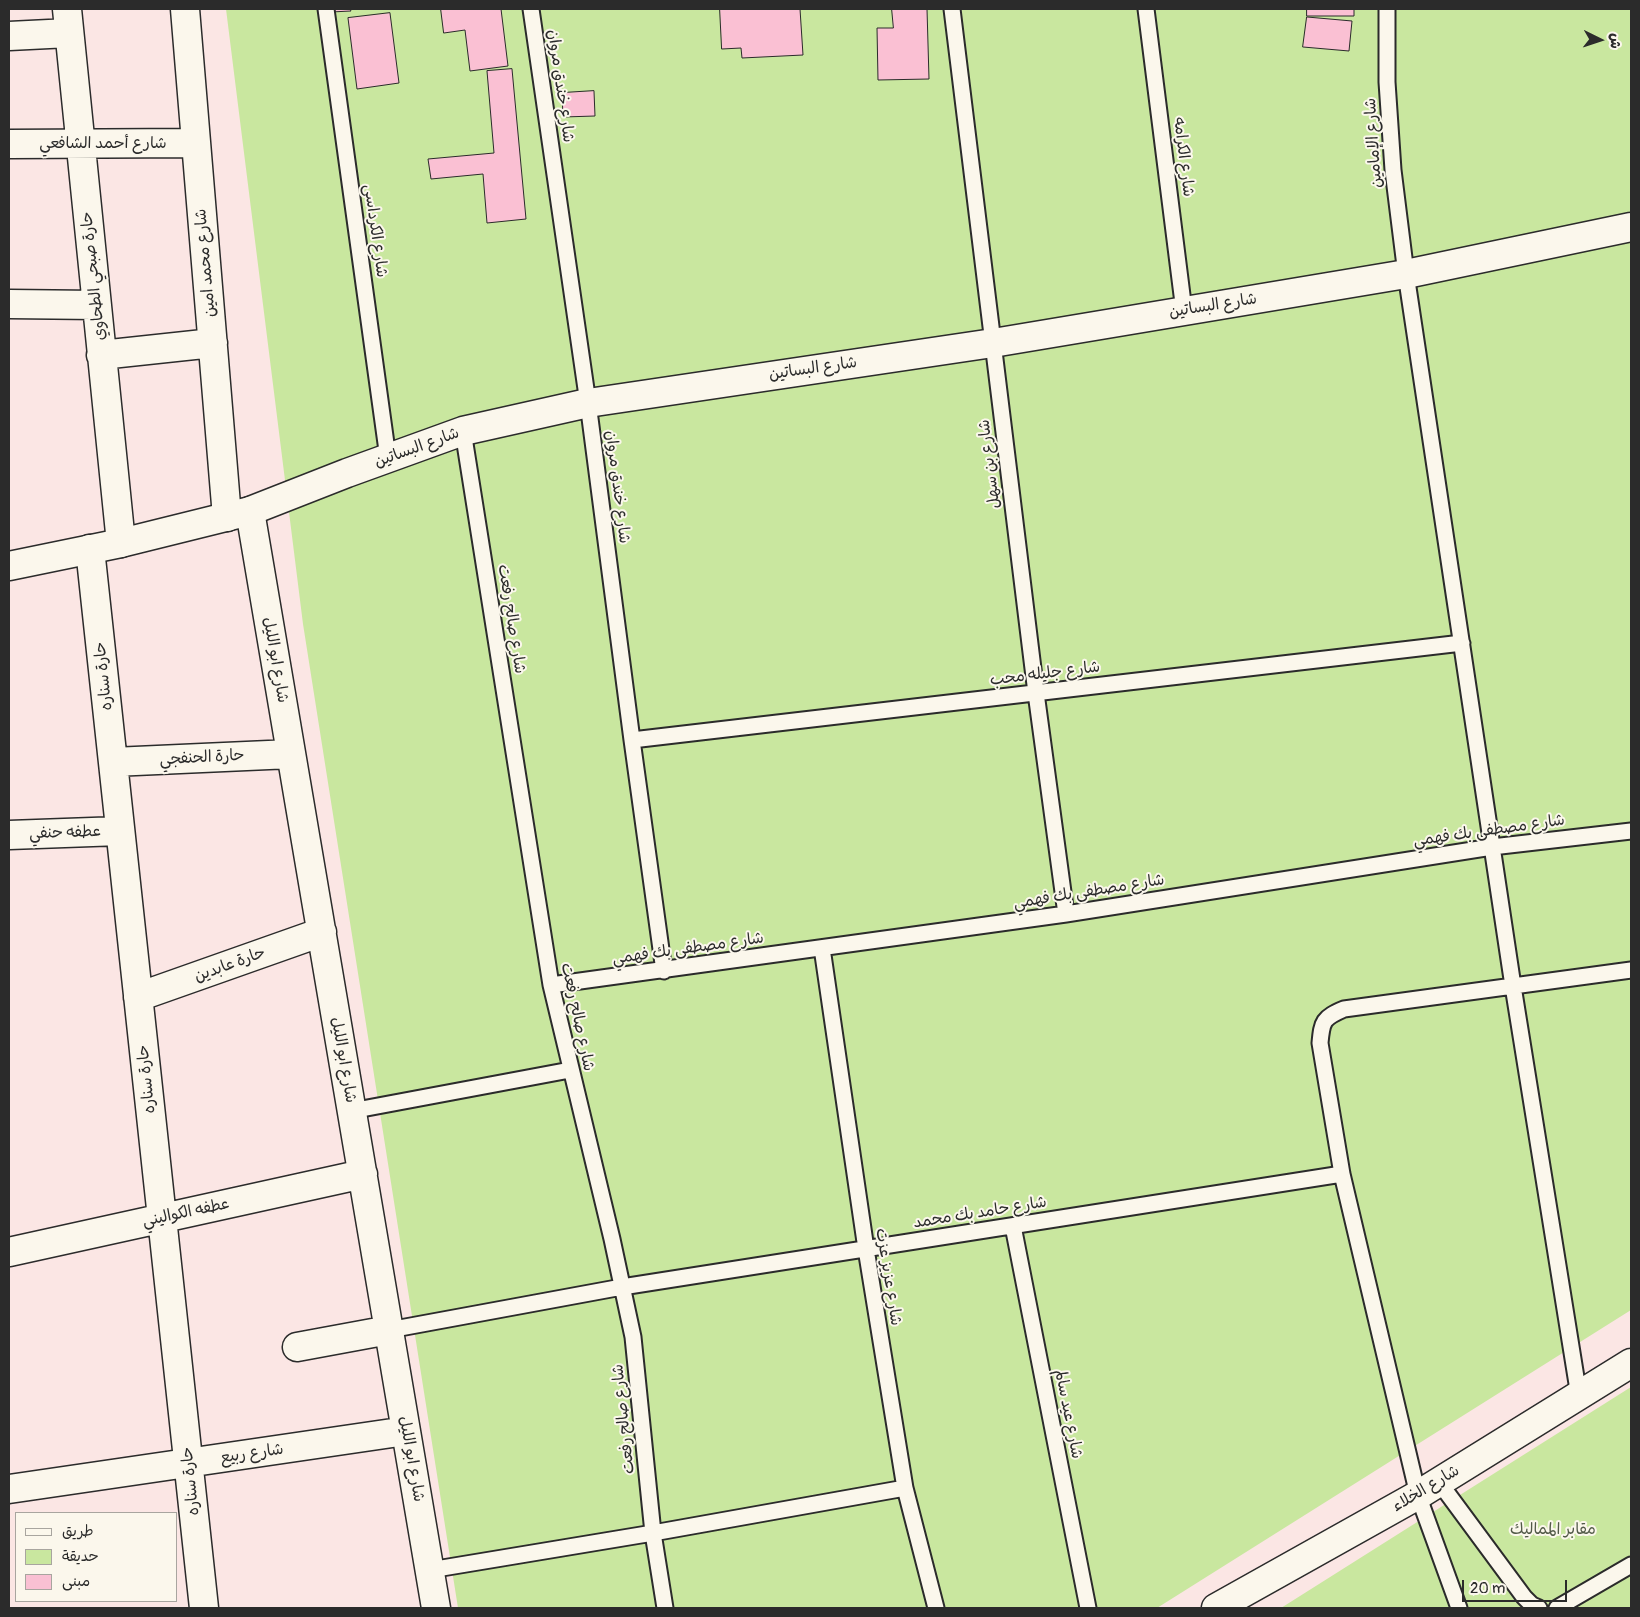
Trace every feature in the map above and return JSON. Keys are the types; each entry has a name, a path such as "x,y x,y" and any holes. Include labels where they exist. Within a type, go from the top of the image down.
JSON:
{"street":[{"name":"شارع محمد امين","path":"185,9 212,343 238,514"},
{"path":"9,36 68,21"},
{"name":"حارة صبحي الطحاوي","path":"68,21 121,543"},
{"name":"شارع أحمد الشافعي","path":"9,144 196,143"},
{"name":"شارع البساتين","path":"9,566 121,543 238,514 464,431 588,403 993,343 1406,274 1631,227"},
{"path":"9,304 97,305"},
{"path":"101,356 212,343"},
{"name":"شارع ابو الليل","path":"238,514 291,754 436,1608"},
{"name":"حارة سناره","path":"90,549 204,1608"},
{"name":"حارة الحنفجي","path":"113,762 291,754"},
{"name":"عطفه حنفي","path":"9,835 120,832"},
{"name":"حارة عابدين","path":"138,997 322,932"},
{"name":"عطفه الكواليني","path":"9,1252 363,1174"},
{"path":"297,1347 389,1330"},
{"name":"شارع الخلاء","path":"1216,1608 1429,1489 1631,1363"},
{"name":"شارع ربيع","path":"9,1489 406,1431"}],"lane":[{"name":"شارع الكرداسى","path":"326,9 388,458"},
{"name":"شارع خندق مروان","path":"531,9 588,403 664,970"},
{"name":"شارع بن سهل","path":"952,9 1036,693 1066,914"},
{"name":"شارع الكرامه","path":"1146,9 1184,310"},
{"name":"شارع الإمامين","path":"1387,9 1387,82 1393,170 1406,274 1513,986 1578,1396"},
{"name":"شارع صالح رفعت","path":"464,431 551,985 633,1338 653,1533 665,1608"},
{"name":"شارع جليله محب","path":"632,740 1462,644"},
{"name":"شارع مصطفى بك فهمي","path":"551,985 1066,914 1492,847 1631,831"},
{"name":"شارع عزيز عزت","path":"822,948 866,1249 905,1488 936,1608"},
{"path":"1459,1608 1429,1489 1342,1174 1320,1043 1322,1025 1330,1015 1344,1009 1631,970"},
{"path":"352,1111 570,1070"},
{"name":"شارع حامد بك محمد","path":"389,1330 622,1287 1342,1174"},
{"name":"شارع عيد سالم","path":"1013,1226 1088,1608"},
{"path":"430,1570 905,1488"},
{"path":"1429,1489 1524,1597 1532,1605 1539,1608"},
{"path":"1557,1608 1631,1565"}],"green space":[{"path":"226,9 1631,9 1631,1310 1157,1608 458,1608 303,624"},
{"name":"مقابر المماليك","path":"1631,1387 1631,1608 1281,1608"}],"building":[{"path":"331,9 350,9 351,11 331,12"},
{"path":"441,9 501,9 508,66 470,71 465,30 444,33"},
{"path":"720,9 800,9 803,55 742,58 741,48 722,49"},
{"path":"892,9 927,9 929,79 878,80 877,28 893,28"},
{"path":"1307,9 1354,9 1354,16 1307,16"},
{"path":"390,13 399,83 357,89 348,18"},
{"path":"1307,17 1352,21 1349,51 1303,47"},
{"path":"512,69 526,219 487,223 483,174 431,179 428,159 494,153 487,71"},
{"path":"594,91 595,116 563,117 562,93"}]}
